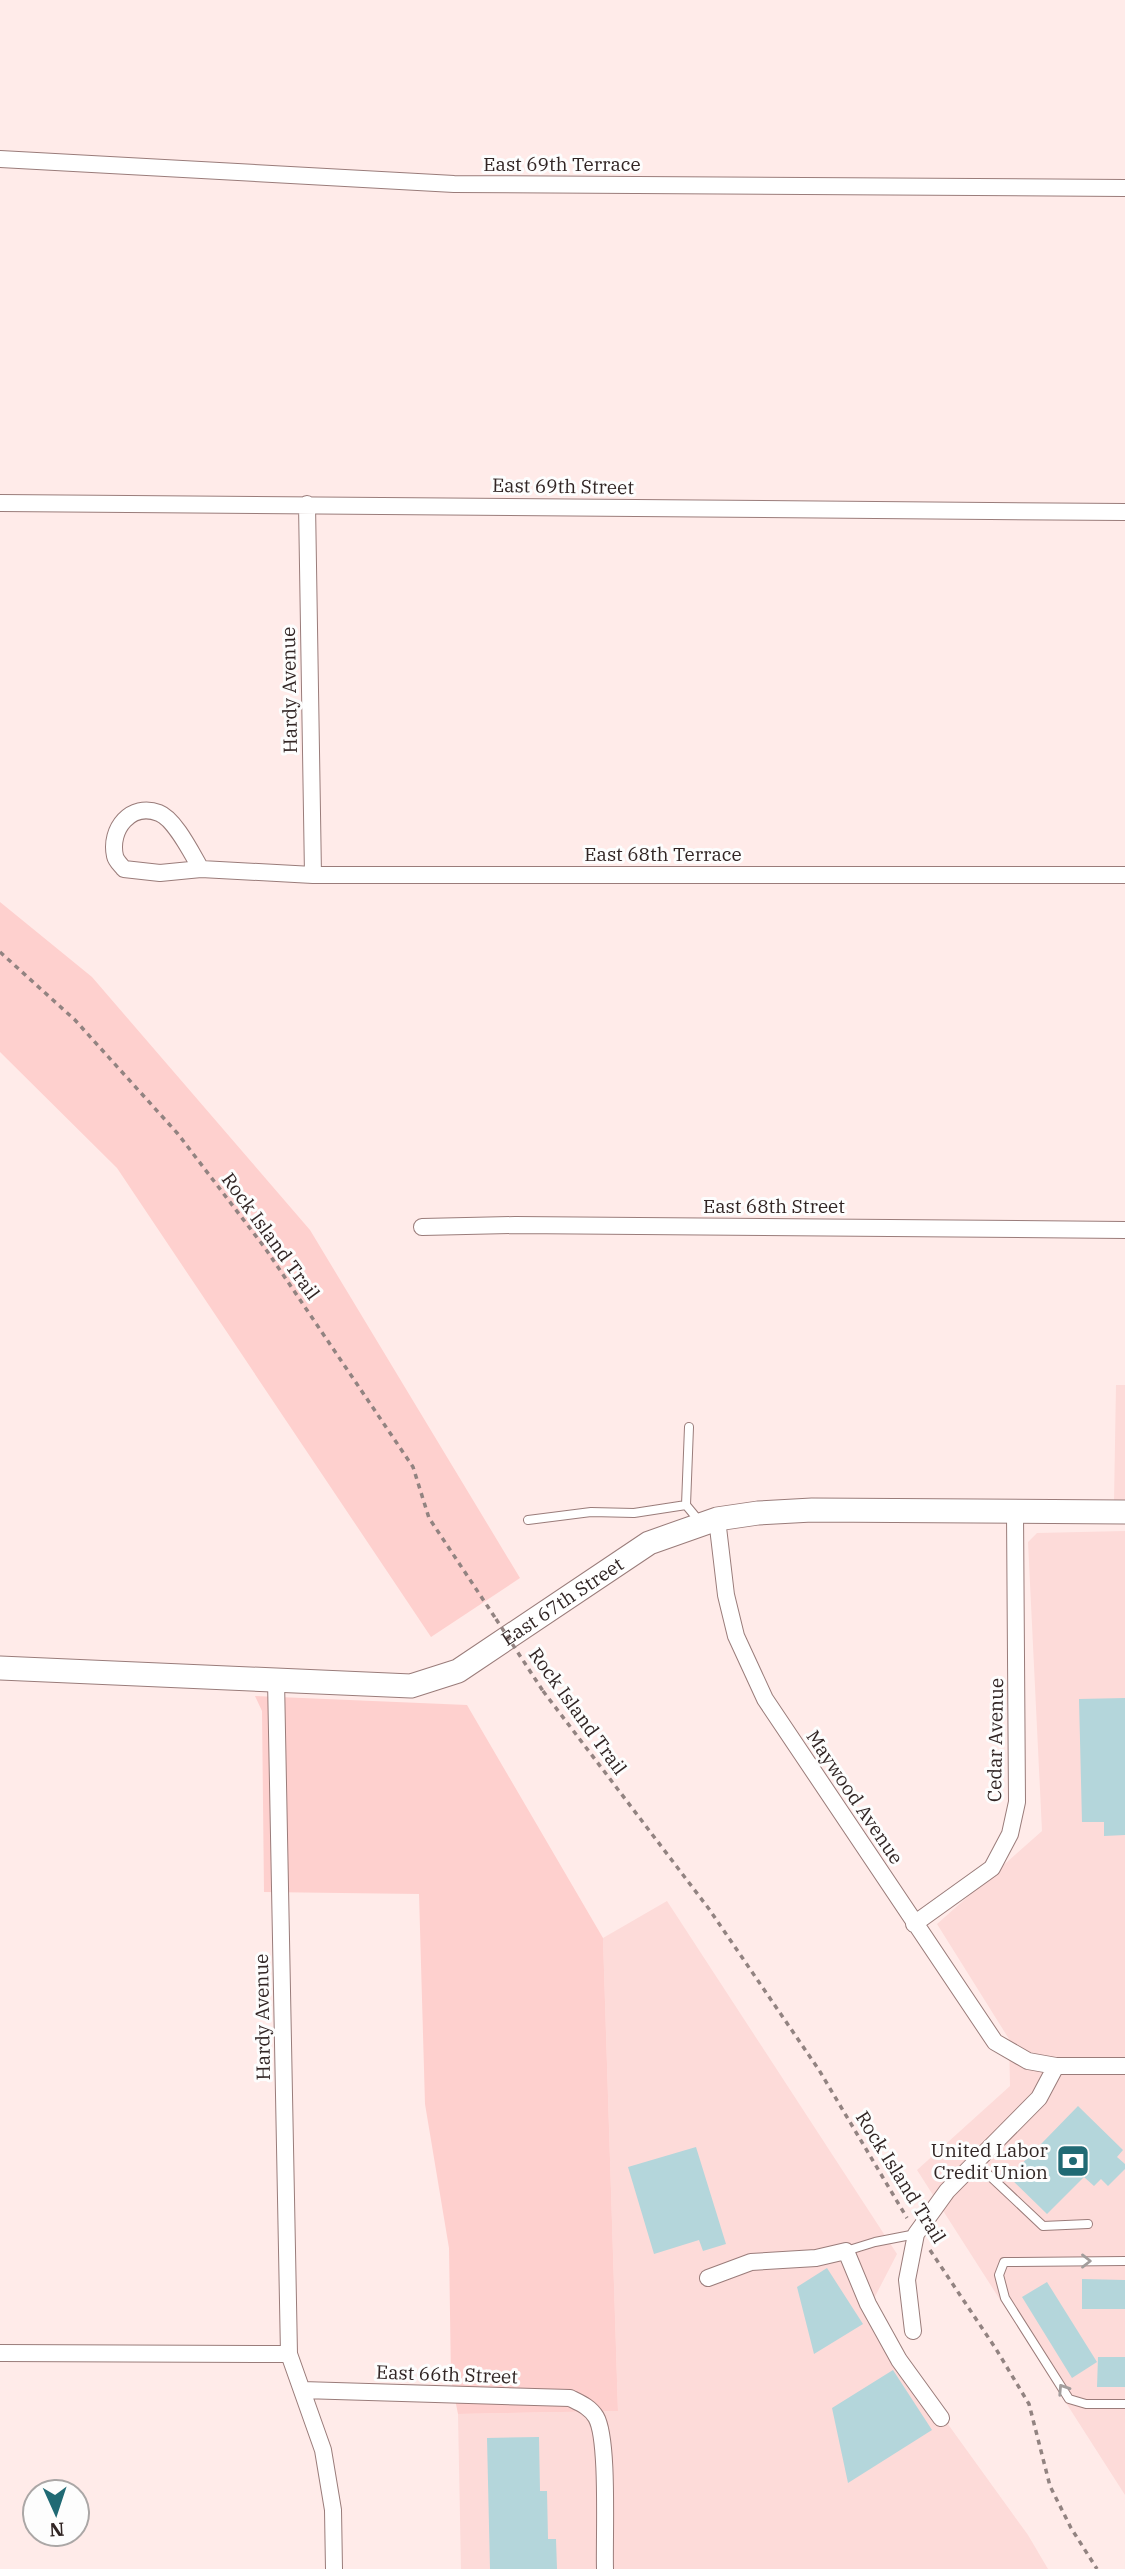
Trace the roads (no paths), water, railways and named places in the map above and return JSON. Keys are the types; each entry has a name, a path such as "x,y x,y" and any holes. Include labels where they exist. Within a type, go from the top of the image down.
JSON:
{"street":[{"name":"East 69th Terrace","path":"0,159 454,184 1125,188"},
{"name":"East 69th Street","path":"0,503 1125,512"},
{"name":"Hardy Avenue","path":"307,504 313,875"},
{"name":"East 68th Terrace","path":"201,869 180,833 160,813 137,810 124,817 115,838 115,858 124,869 160,873 201,869 313,875 1125,875"},
{"name":"East 68th Street","path":"422,1227 515,1225 1125,1230"},
{"name":"East 67th Street","path":"0,1668 411,1686 458,1671 649,1543 709,1522 758,1513 811,1510 1125,1512"},
{"name":"Cedar Avenue","path":"914,1924 992,1868 1010,1834 1017,1802 1015,1513"},
{"name":"Maywood Avenue","path":"709,1522 736,1636 765,1699 995,2042 1028,2061 1056,2066 1125,2066"},
{"name":"Hardy Avenue","path":"276,1680 289,2354 302,2390"},
{"path":"913,2331 907,2280 917,2233 947,2191 1039,2098 1056,2066"},
{"path":"708,2278 751,2262 816,2258 846,2250 868,2304 900,2360 941,2418"},
{"path":"0,2353 289,2354"},
{"path":"302,2390 323,2450 333,2510 334,2569"},
{"name":"East 66th Street","path":"302,2390 570,2398 589,2409 596,2417 603,2441 605,2569"}],"lane":[{"path":"686,1505 689,1427"},
{"path":"528,1520 591,1512 634,1513 686,1505 709,1522"},
{"path":"975,2162 1043,2226 1088,2224"},
{"path":"846,2250 917,2233"},
{"path":"1125,2260 1004,2262 999,2275 1005,2298 1069,2399 1086,2404 1125,2404"}],"place":[{"name":"United Labor Credit Union","path":"1073,2161"}]}
